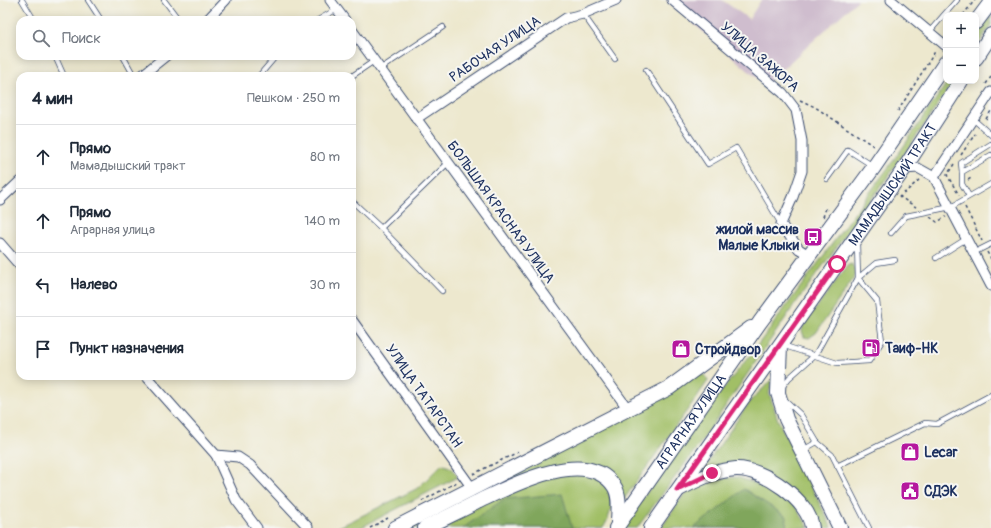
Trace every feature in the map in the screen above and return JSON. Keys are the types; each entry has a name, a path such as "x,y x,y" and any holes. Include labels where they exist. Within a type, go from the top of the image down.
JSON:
{"main road":[{"path":"979,18 991,2"},
{"path":"979,53 991,35"},
{"name":"МАМАДЫШСКИЙ ТРАКТ","path":"794,276 870,164 943,66"},
{"name":"МАМАДЫШСКИЙ ТРАКТ","path":"780,345 904,169 959,84"},
{"name":"АГРАРНАЯ УЛИЦА","path":"617,526 794,276"},
{"path":"393,523 469,483 628,409 669,388 760,322"},
{"path":"780,345 778,392 786,419 840,528"},
{"name":"АГРАРНАЯ УЛИЦА","path":"651,528 780,345"},
{"path":"425,528 521,481 562,469 578,468 601,474 614,486 618,496 617,526"},
{"path":"677,490 712,473 738,469 763,476 796,498 805,508 811,520 812,528"}],"street":[{"path":"211,16 226,0"},
{"path":"330,0 342,16"},
{"name":"РАБОЧАЯ УЛИЦА","path":"416,119 566,18 583,14 616,0"},
{"name":"УЛИЦА ЗАЖОРА","path":"672,0 783,93 796,110 802,141 802,171 794,197 781,224"},
{"path":"891,0 930,32 942,46"},
{"name":"БОЛЬШАЯ КРАСНАЯ УЛИЦА","path":"356,36 628,409"},
{"path":"146,72 161,60"},
{"path":"934,177 991,92"},
{"path":"904,169 918,168 934,177 991,286"},
{"path":"0,200 16,185"},
{"path":"781,224 799,249 809,255"},
{"path":"0,243 16,261"},
{"name":"УЛИЦА ТАТАРСТАН","path":"356,326 469,483"},
{"path":"150,380 216,455 236,500 257,528"},
{"path":"216,455 238,457 250,465 308,527"}],"lane":[{"path":"22,0 32,16"},
{"path":"88,0 98,16"},
{"path":"164,0 176,16"},
{"path":"930,32 957,0"},
{"path":"325,16 337,9"},
{"path":"583,14 615,59"},
{"path":"356,74 377,65 443,27"},
{"path":"57,60 62,72"},
{"path":"125,60 132,72"},
{"path":"263,72 273,60"},
{"path":"646,70 708,164 736,148 781,224"},
{"path":"973,119 991,135"},
{"path":"969,196 962,184 961,163 991,144"},
{"path":"827,180 848,150 870,164"},
{"path":"962,172 991,155"},
{"path":"381,228 448,163"},
{"path":"891,233 906,216 951,207 991,184"},
{"path":"356,205 381,228 442,291"},
{"path":"780,345 837,362 869,361 882,341 877,301 858,278 856,237"},
{"path":"936,258 966,239"},
{"path":"973,253 991,244"},
{"path":"869,528 832,455 817,442 801,415 778,392 789,378 815,355 858,278 876,263 895,260"},
{"path":"837,466 925,423 937,424 991,395"},
{"path":"801,451 817,442"}],"path":[{"path":"965,12 975,0"},
{"path":"896,114 942,46"},
{"path":"783,93 814,107 875,147 870,164"},
{"path":"986,119 991,111"},
{"path":"947,175 956,187 991,259"},
{"path":"822,219 826,208 830,212"},
{"path":"418,503 469,483 522,450"},
{"path":"370,528 393,523"}],"shaded area":[{"path":"666,0 722,0 749,19 761,0 858,0 765,85"}],"green space":[{"path":"991,16 991,25 979,43 979,34"},
{"path":"946,84 952,84 905,153 793,307 699,445 637,528 622,528 692,428 754,350 901,150"},
{"path":"852,264 856,274 854,278 816,333 809,338 804,337 802,331 803,326 848,265"},
{"path":"700,374 706,376 708,381 622,502 598,469 520,475 418,528 405,528"},
{"path":"773,379 769,393 778,420 832,528 817,528 764,472 699,475 751,400"},
{"path":"442,464 452,468 458,477 360,528 337,528 418,488"},
{"path":"565,473 591,475 606,486 611,499 611,507 610,514 603,528 434,528 523,483"},
{"path":"737,477 776,491 792,501 809,528 661,528 687,490 714,480"},
{"path":"744,489 787,517 786,528 694,528"},
{"path":"562,494 572,528 463,528 504,499"}],"place":[{"name":"жилой массив Малые Клыки","path":"813,237"},
{"name":"Таиф-НК","path":"871,348"},
{"name":"Стройдвор","path":"681,349"},
{"name":"Lecar","path":"910,452"},
{"name":"СДЭК","path":"910,491"}],"route":[{"path":"712,473 677,490 837,264"}]}
